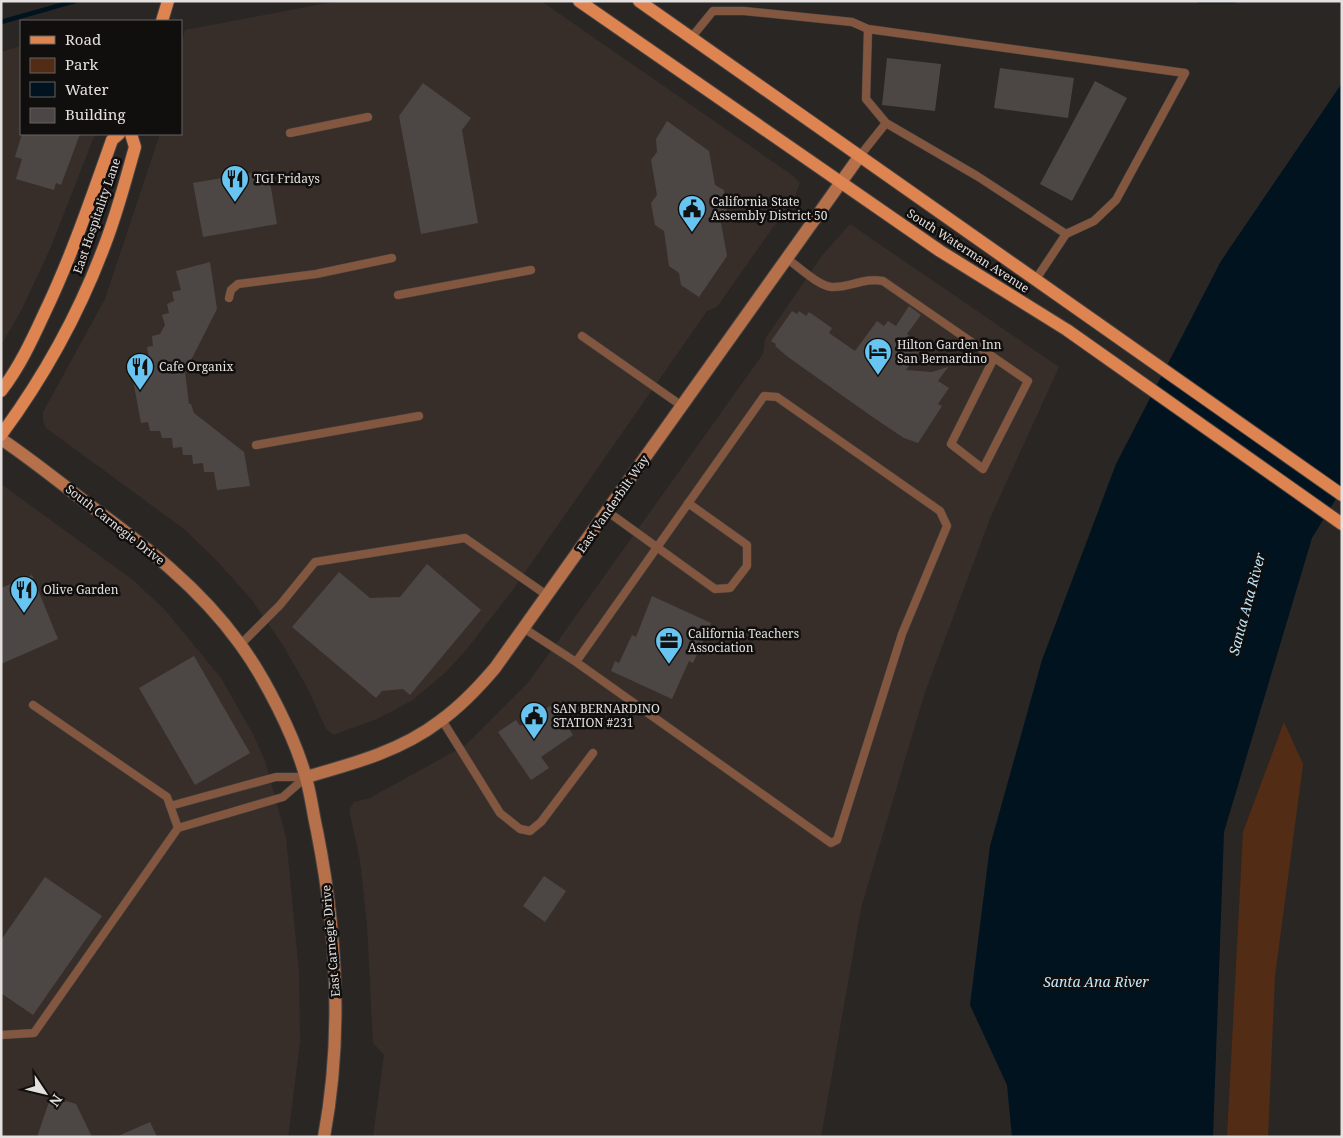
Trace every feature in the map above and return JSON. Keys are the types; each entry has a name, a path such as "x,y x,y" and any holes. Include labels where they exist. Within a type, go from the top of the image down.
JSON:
{"main road":[{"name":"South Waterman Avenue","path":"579,1 940,251 1067,330 1342,524"},
{"name":"South Waterman Avenue","path":"639,1 1342,495"},
{"path":"162,20 168,2"},
{"name":"East Hospitality Lane","path":"1,391 35,334 53,296 81,230 112,140 118,135"},
{"name":"East Hospitality Lane","path":"1,435 27,400 68,330 83,298 103,250 135,147 131,135"}],"street":[{"name":"East Vanderbilt Way","path":"306,777 367,759 397,746 442,720 468,698 495,668 525,629 859,157"},
{"name":"South Carnegie Drive","path":"1,439 159,557 206,602 241,644 281,717 306,777"},
{"name":"East Carnegie Drive","path":"306,777 326,878 334,939 336,1000 332,1069 324,1137"}],"lane":[{"path":"691,38 713,10 744,10 852,22 868,29 1185,73 1116,200 1094,222 1066,234 1036,279"},
{"path":"868,29 866,100 886,123 977,176 1066,234"},
{"path":"290,133 368,117"},
{"path":"859,157 886,123"},
{"path":"228,298 231,290 238,284 316,274 392,258"},
{"path":"786,258 817,281 832,287 873,279 882,281 994,358 1028,382 983,469 951,444 994,358"},
{"path":"398,295 531,270"},
{"path":"582,336 682,406"},
{"path":"525,629 576,662 830,843 837,840 902,634 947,526 940,511 777,396 764,396 576,662"},
{"path":"256,444 419,416"},
{"path":"608,512 715,589 730,588 747,566 747,545 688,503"},
{"path":"241,644 280,605 315,562 465,538 548,596"},
{"path":"33,705 167,797 178,828"},
{"path":"442,720 500,812 520,829 530,831 540,822 592,753"},
{"path":"170,806 276,776 306,777"},
{"path":"1,1035 34,1033 178,828 283,797 306,777"}],"shaded area":[{"path":"338,1 541,1 792,175 800,183 795,196 717,307 707,311 512,591 466,650 447,671 413,700 377,719 333,735 326,729 309,691 284,647 252,600 217,561 184,529 46,428 43,421 43,412 105,299 160,135 182,135 182,41 185,30"},
{"path":"20,46 20,135 95,135 50,249 22,309 1,345 1,52"},
{"path":"850,224 1059,367 991,516 925,692 861,908 821,1137 373,1137 384,1055 373,1043 367,923 360,860 349,810 354,802 370,798 466,745 528,683 763,354 765,339 821,257"},
{"path":"1,484 133,580 164,609 221,678 253,734 265,761 286,837 299,972 300,1041 288,1137 1,1137"}],"green space":[{"path":"1284,722 1303,764 1275,976 1268,1137 1227,1137 1243,832"}],"water":[{"name":"Santa Ana River","path":"1342,83 1342,489 1312,538 1224,832 1213,1137 1012,1137 1007,1085 970,1005 990,846 1042,660 1116,464 1221,261"}],"building":[{"path":"887,58 941,64 935,111 882,105"},
{"path":"1000,68 1074,78 1068,118 994,108"},
{"path":"1095,81 1127,98 1072,201 1040,184"},
{"path":"423,83 471,118 462,130 478,223 421,234 399,116"},
{"path":"667,121 709,151 715,185 724,190 727,212 721,223 727,256 699,297 681,285 679,273 669,266 664,231 655,225 651,203 657,195 651,160 657,152 656,139"},
{"path":"22,135 80,135 61,185 56,183 54,190 16,179 22,159 15,157"},
{"name":"TGI Fridays","path":"268,170 277,224 203,237 193,183"},
{"path":"210,262 217,309 185,372 189,404 191,404 194,413 244,452 250,486 217,490 214,472 204,472 203,463 193,464 192,455 183,455 182,447 173,448 172,438 162,438 160,431 150,431 148,422 141,423 133,380 140,379 138,370 144,368 142,358 149,358 147,347 153,346 152,336 160,334 165,325 162,315 169,313 167,304 174,301 172,292 181,290 176,271"},
{"name":"Hilton Garden Inn San Bernardino","path":"909,306 921,315 907,334 914,339 911,344 920,350 906,370 932,372 948,367 938,381 949,388 938,404 942,406 918,443 904,438 874,418 788,357 771,341 792,311 797,314 799,311 806,316 809,312 832,328 829,333 855,351 877,321 884,326 888,321 896,326"},
{"path":"427,564 481,610 410,695 403,689 382,691 376,698 292,627 339,572 370,598 400,597"},
{"name":"Olive Garden","path":"32,575 58,639 1,664 1,588"},
{"path":"652,596 711,623 693,663 689,661 672,699 611,671 615,661 619,663 632,635 636,637"},
{"path":"194,656 250,753 195,785 139,688"},
{"name":"SAN BERNARDINO STATION #231","path":"553,704 573,735 541,757 549,768 531,780 498,732 516,720 520,726"},
{"path":"544,876 566,891 545,922 523,906"},
{"path":"45,877 102,916 33,1015 1,993 1,940"},
{"path":"51,1096 76,1104 92,1137 37,1137"},
{"path":"150,1122 157,1137 116,1137"}],"waterway":[{"path":"1,22 75,1"},
{"path":"1199,1 1234,1"}],"place":[{"name":"TGI Fridays","path":"235,203"},
{"name":"California State Assembly District 50","path":"692,233"},
{"name":"Hilton Garden Inn San Bernardino","path":"878,376"},
{"name":"Cafe Organix","path":"140,391"},
{"name":"Olive Garden","path":"24,614"},
{"name":"California Teachers Association","path":"669,665"},
{"name":"SAN BERNARDINO STATION #231","path":"534,740"}]}
